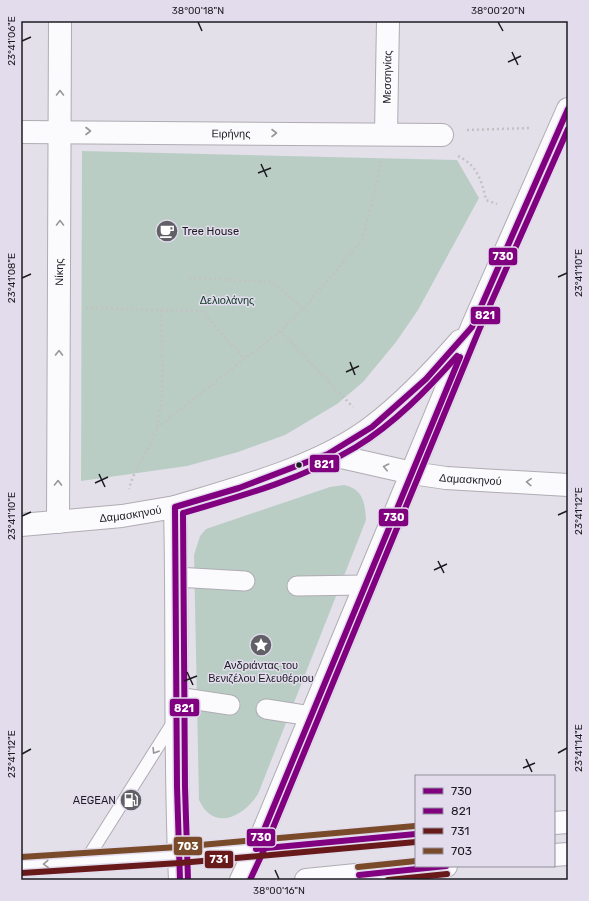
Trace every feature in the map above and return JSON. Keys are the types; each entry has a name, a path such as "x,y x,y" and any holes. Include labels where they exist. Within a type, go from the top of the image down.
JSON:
{"street":[{"name":"Νίκης","path":"58,522 60,21"},
{"name":"Μεσσηνίας","path":"386,133 388,21"},
{"path":"241,880 256,849 472,327 523,212 566,121"},
{"name":"Ειρήνης","path":"21,132 386,133 442,135"},
{"name":"Δαμασκηνού","path":"21,526 122,516 174,507 239,488 328,454 372,427 426,379 472,327"},
{"name":"Δαμασκηνού","path":"328,454 412,473 446,478 568,485"},
{"path":"174,507 176,577 176,708 180,880"},
{"path":"176,577 245,581"},
{"path":"297,586 366,585"},
{"path":"176,708 230,705"},
{"path":"266,709 311,716"},
{"path":"555,823 568,822"},
{"path":"21,865 85,862 256,849 415,834"},
{"path":"555,855 568,854"},
{"path":"306,880 436,867"}],"lane":[{"path":"85,862 176,708"}],"path":[{"path":"523,212 486,200 483,184 469,161 454,153 442,135 456,131 566,121"},
{"path":"156,429 280,331 303,309 362,240 377,182 386,133"},
{"path":"189,278 274,282 303,309"},
{"path":"60,307 202,311 244,358"},
{"path":"122,516 132,478 156,429 161,400 161,310"},
{"path":"280,331 372,427"}],"green space":[{"name":"Δελιολάνης","path":"82,151 457,160 479,198 418,310 396,342 363,382 337,404 285,435 238,452 187,466 81,481"},
{"path":"344,485 359,493 364,503 366,520 258,794 245,809 237,814 228,818 212,816 205,810 199,800 194,555 200,536 206,529 330,487"}],"transit line":[{"name":"730","path":"180,880 177,787 175,507 239,488 328,454 372,427 426,379 472,327 568,109"},
{"name":"821","path":"250,880 263,852 479,330 568,129"},
{"name":"821","path":"188,880 185,787 183,513 272,486 315,468 356,447 397,417 457,356"},
{"name":"730","path":"415,834 256,849 460,357"},
{"name":"703","path":"21,857 178,847 415,826"},
{"name":"731","path":"22,873 180,863 415,842"},
{"name":"703","path":"358,867 415,861"},
{"name":"730","path":"359,875 436,867"},
{"name":"731","path":"388,880 447,874"}],"place":[{"name":"Tree House","path":"167,231"},
{"name":"Ανδριάντας του Βενιζέλου Ελευθέριου","path":"261,645"},
{"name":"AEGEAN","path":"131,800"}]}
